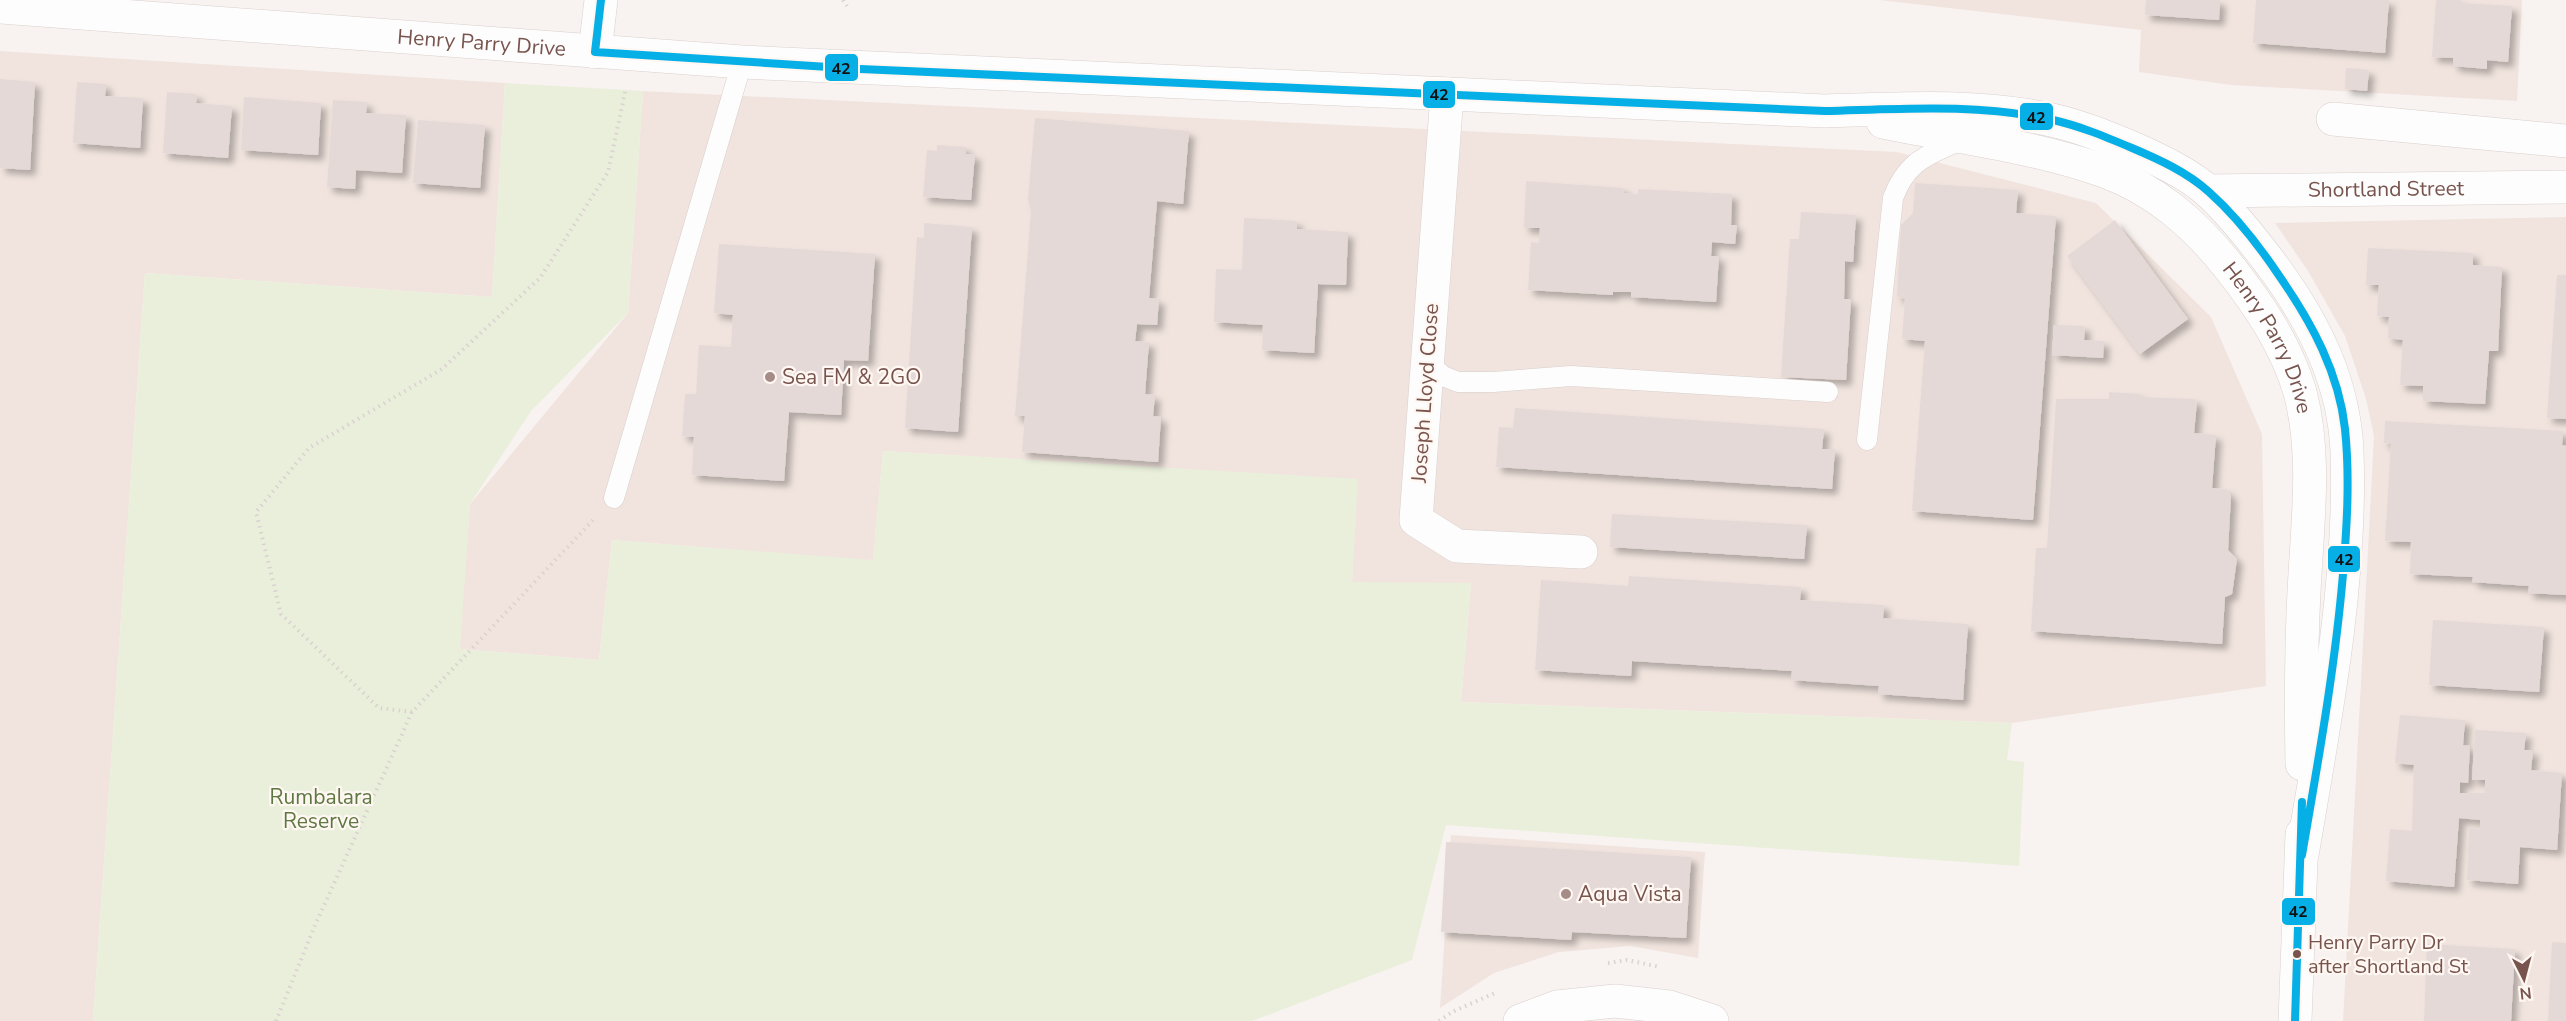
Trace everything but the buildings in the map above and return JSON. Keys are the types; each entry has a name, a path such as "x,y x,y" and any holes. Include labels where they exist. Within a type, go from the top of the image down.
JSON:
{"main road":[{"path":"601,0 611,53"},
{"name":"Henry Parry Drive","path":"0,7 742,62 1825,111 1937,108 1992,110 2045,118 2101,135 2164,162 2208,191 2260,249 2296,297 2321,342 2340,394 2347,449 2343,560 2333,667 2302,855"},
{"name":"Joseph Lloyd Close","path":"1447,94 1416,520 1457,546 1581,552"},
{"name":"Henry Parry Drive","path":"1825,111 2043,153 2106,172 2162,200 2208,241 2248,290 2283,345 2300,393 2309,446 2309,510 2301,656 2302,855 2295,1021"},
{"path":"2333,119 2566,141"},
{"name":"Shortland Street","path":"2208,191 2566,187"},
{"path":"1520,1021 1557,1007 1615,1001 1669,1007 1712,1021"}],"lane":[{"path":"614,498 742,62"},
{"path":"1867,440 1893,198 1900,178 1913,163 1965,138"},
{"path":"1427,362 1443,376 1458,382 1493,382 1571,376 1828,392"}],"path":[{"path":"843,0 847,6"},
{"path":"412,712 379,708 281,614 256,512 309,448 442,369 540,278 608,172 627,82 611,53"},
{"path":"276,1021 316,923 412,712 614,498"}],"shaded area":[{"path":"1879,0 2522,0 2517,101 2231,85 2139,72 2141,30"},
{"path":"0,51 505,83 492,297 145,273 93,1021 0,1021"},
{"path":"643,91 1897,152 2096,203 2211,317 2262,434 2266,686 2012,723 1461,702 1471,583 1352,583 1357,480 883,451 873,561 612,540 599,660 459,649 470,504 628,313"},
{"path":"2566,217 2566,1021 2343,1021 2374,436 2366,399 2345,336 2308,271 2275,223"},
{"name":"Aqua Vista","path":"1451,835 1705,852 1698,958 1630,946 1559,952 1494,973 1440,1008"}],"green space":[{"name":"Rumbalara Reserve","path":"505,83 643,91 628,313 531,411 470,504 460,649 599,660 612,540 873,560 883,451 1358,479 1352,582 1471,583 1461,702 2012,723 2007,760 2024,762 2019,866 1446,825 1412,960 1252,1021 93,1021 145,273 492,297"}],"transit line":[{"name":"42","path":"601,0 595,52 860,69 1825,111 1968,109 2025,115 2073,125 2162,161 2191,178 2219,201 2264,254 2292,294 2313,331 2330,368 2342,408 2347,447 2348,483 2340,609 2331,680 2302,855"},
{"name":"42","path":"2295,1021 2302,802"}],"place":[{"name":"Sea FM & 2GO","path":"770,377"},
{"name":"Aqua Vista","path":"1566,894"},
{"name":"Henry Parry Dr after Shortland St","path":"2297,954"}]}
